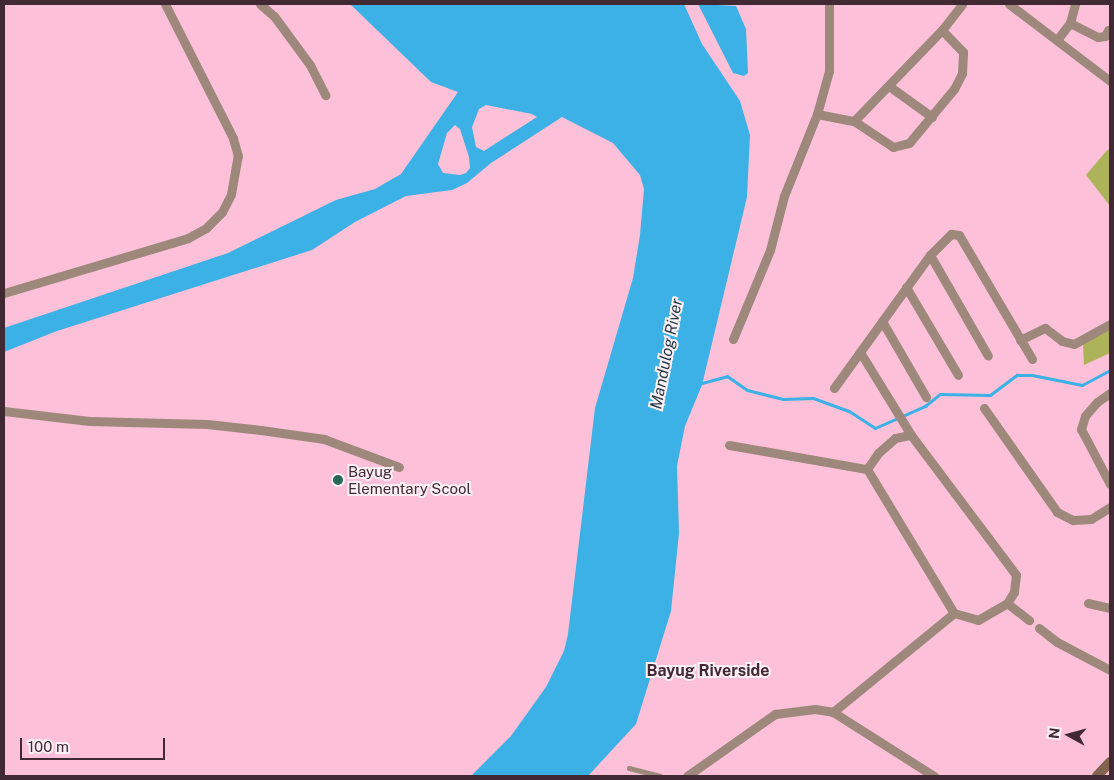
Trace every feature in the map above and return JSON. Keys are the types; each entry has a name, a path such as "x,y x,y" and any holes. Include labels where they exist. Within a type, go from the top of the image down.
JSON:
{"street":[{"path":"4,293 188,238 206,228 222,212 231,194 238,156 233,138 164,4"},
{"path":"260,4 274,16 310,65 324,95"},
{"path":"733,340 770,250 784,196 817,114 829,71 829,4"},
{"path":"854,122 942,30 962,4"},
{"path":"1008,4 1110,81"},
{"path":"1057,40 1070,22 1075,4"},
{"path":"1070,22 1098,36 1105,36 1108,30"},
{"path":"817,114 854,122 886,144 902,147 932,117 954,90 965,62 963,52 942,30"},
{"path":"889,86 932,117"},
{"path":"834,388 930,255 951,234 959,235 1032,359"},
{"path":"930,255 988,356"},
{"path":"906,287 958,375"},
{"path":"882,321 926,397"},
{"path":"1020,340 1039,328 1045,328 1062,341 1074,344 1110,324"},
{"path":"730,445 867,469 954,613 978,620 1007,602 1014,592 1016,575 911,435 860,352"},
{"path":"1110,393 1097,402 1085,416 1081,429 1110,484"},
{"path":"984,408 1057,512 1073,520 1091,519 1110,507"},
{"path":"4,411 89,421 207,424 261,430 324,440 399,468"},
{"path":"867,469 878,453 895,438 911,435"},
{"path":"1007,602 1029,620"},
{"path":"1088,603 1110,608"},
{"path":"833,712 954,613"},
{"path":"1038,628 1057,642 1110,670"},
{"path":"687,776 776,714 815,710 833,712 934,776"},
{"path":"1097,776 1110,762"}],"lane":[{"path":"629,768 660,776"}],"green space":[{"path":"1108,149 1110,152 1110,206 1086,175"},
{"path":"1110,328 1110,353 1084,365 1083,344"}],"water":[{"name":"Mandulog River","path":"350,4 684,4 702,44 740,101 750,135 747,197 702,385 685,426 677,466 679,533 671,611 636,724 588,776 471,776 511,736 546,687 564,651 568,634 595,408 633,278 640,235 644,189 640,175 613,143 562,117 491,163 467,183 452,190 406,196 355,222 312,250 57,331 4,352 4,328 228,253 336,200 375,189 401,174 458,92 431,82","holes":["486,105 532,114 537,117 484,151 476,147 472,127 479,109","455,125 460,129 469,157 470,168 466,173 460,175 443,173 438,164 447,133"]},
{"path":"698,4 736,6 746,29 748,73 744,76 733,73"}],"waterway":[{"path":"698,384 727,376 747,390 783,399 813,398 849,411 875,428 925,406 940,394 990,395 1017,375 1032,375 1082,385 1110,370"}],"place":[{"name":"Bayug Elementary Scool","path":"338,480"}],"district":[{"name":"Bayug Riverside","path":"708,671"}]}
